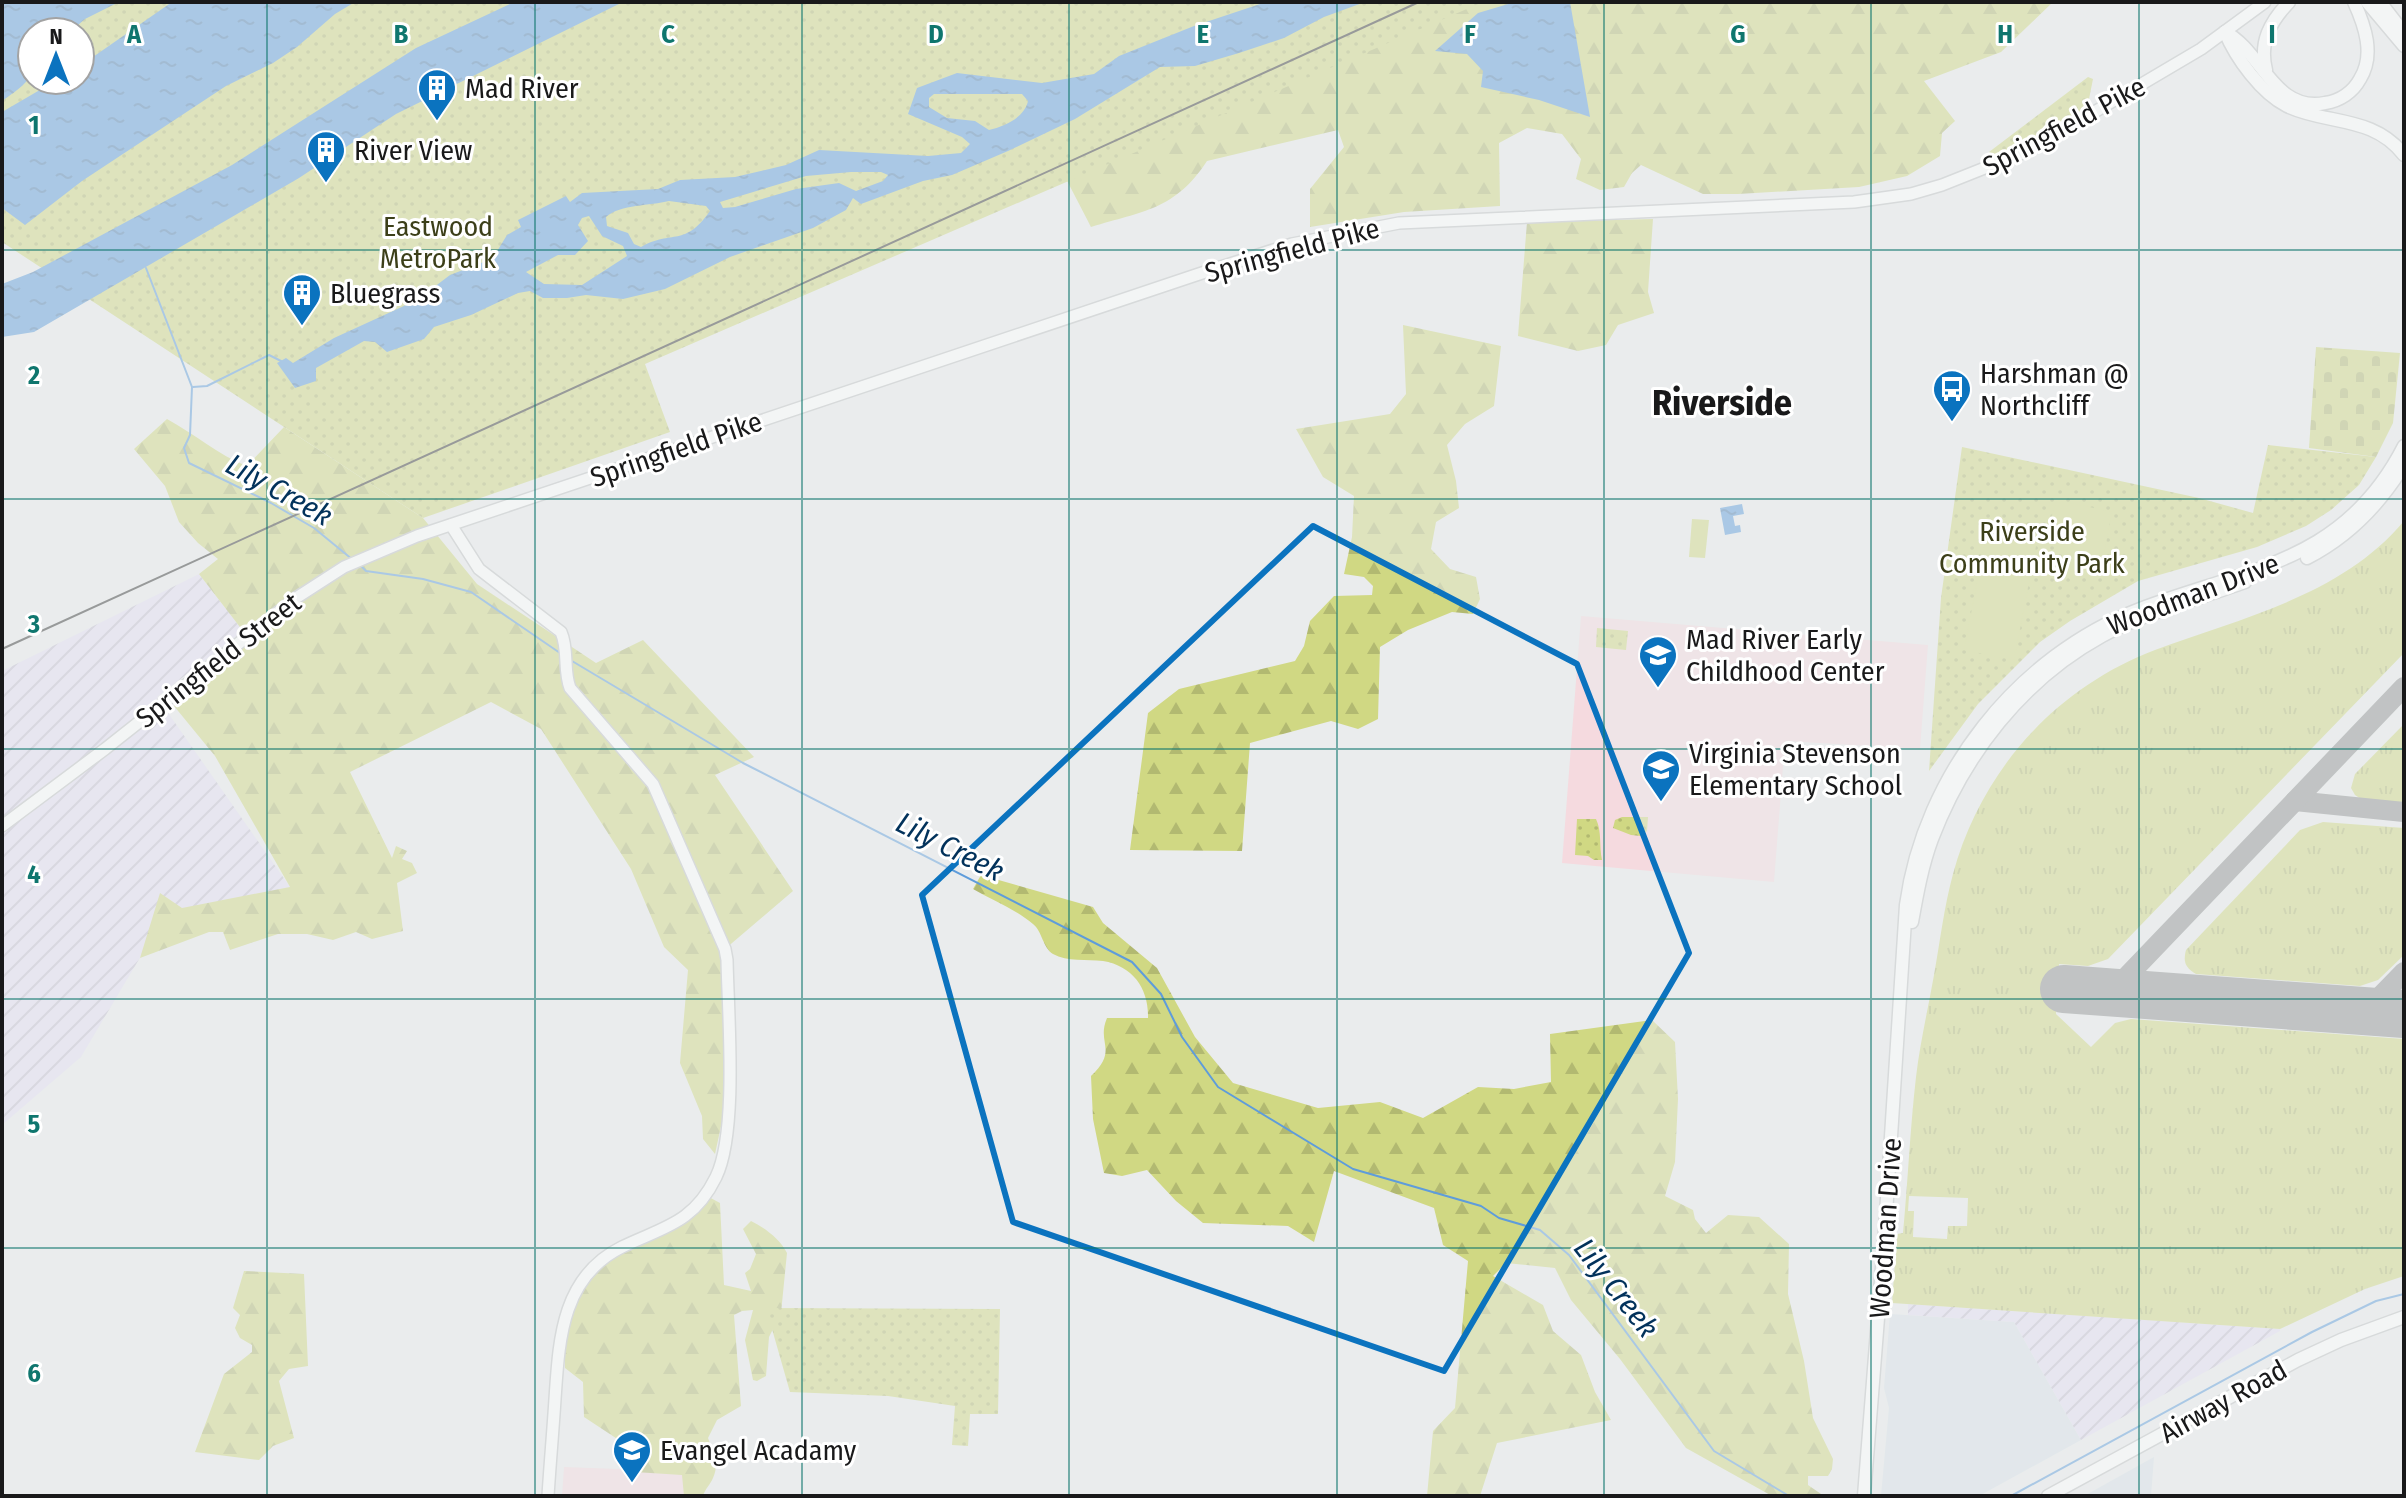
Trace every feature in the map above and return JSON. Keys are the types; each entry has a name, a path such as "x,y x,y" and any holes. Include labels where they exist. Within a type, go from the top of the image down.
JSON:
{"main road":[{"name":"Springfield Pike","path":"451,525 1199,274 1319,237 1432,220 1825,204 1883,199 1932,188 1984,171 2030,150 2225,32 2265,2"},
{"path":"2273,84 2263,59 2265,39 2273,22 2289,2"},
{"path":"2225,32 2238,39 2273,84 2292,99 2311,105 2333,102 2360,80 2368,57 2366,32 2354,2"},
{"path":"2367,2 2404,46"},
{"path":"2380,2 2404,33"},
{"path":"2225,32 2238,55 2270,95 2296,109 2339,118 2372,130 2398,147 2404,155"},
{"name":"Woodman Drive","path":"1864,1496 1907,898 1928,821 1962,756 2007,699 2049,661 2137,610 2287,559 2320,542 2361,508 2388,475 2404,446"},
{"name":"Woodman Drive","path":"1904,961 1921,877 1948,800 1984,739 2014,704 2063,662 2102,636 2140,618 2282,569 2326,548 2369,514 2404,465"},
{"path":"451,525 479,569 556,627 565,643 565,666 570,688 653,784 725,949 727,960 728,1094 724,1155 716,1178 703,1198 679,1222 605,1258 584,1279 572,1297 559,1339 548,1496"},
{"name":"Springfield Street","path":"2,826 296,598 369,555 451,525"},
{"name":"Airway Road","path":"2048,1496 2298,1360 2404,1317"}],"highlighted area":[{"path":"1313,526 1577,664 1689,953 1444,1371 1013,1222 922,895"}],"shaded area":[{"path":"199,574 243,631 157,697 290,887 157,929 81,1057 2,1125 2,671"},
{"path":"1581,616 1928,645 1920,749 1785,741 1774,882 1562,863"},
{"path":"1908,1304 2280,1331 2081,1440 2014,1322 1908,1315"},
{"path":"1890,1314 2014,1322 2081,1440 1979,1496 1881,1496 1889,1408 1884,1388"},
{"path":"2154,1457 2151,1496 2084,1496"},
{"name":"Evangel Acadamy","path":"564,1467 703,1472 701,1496 562,1496"}],"green space":[{"name":"Eastwood MetroPark","path":"2,2 1483,2 645,364 670,432 423,518 2,242"},
{"path":"1432,2 2053,2 2001,52 1924,81 1955,121 1942,133 1940,156 1907,176 1859,187 1703,194 1641,165 1624,187 1600,190 1576,179 1581,159 1562,134 1527,128 1499,143 1500,206 1404,212 1310,227 1310,189 1344,147 1338,130 1207,161 1183,190 1170,199 1142,212 1091,227 1062,171"},
{"path":"2088,77 2093,79 2089,99 2077,115 1992,158 1989,152"},
{"path":"1653,219 1648,292 1654,313 1618,325 1606,345 1578,351 1518,336 1527,222"},
{"path":"1403,325 1501,346 1494,406 1465,424 1447,445 1459,508 1436,522 1431,549 1450,569 1476,577 1480,599 1473,614 1452,612 1408,630 1380,647 1378,719 1358,729 1331,721 1250,743 1242,851 1130,850 1148,713 1179,689 1295,661 1304,646 1310,621 1334,596 1372,595 1373,586 1364,577 1344,574 1352,537 1354,496 1323,477 1296,429 1390,414 1406,394"},
{"path":"2316,347 2400,353 2393,423 2376,457 2309,448"},
{"path":"167,419 247,466 284,427 423,518 477,584 596,663 643,640 754,757 715,775 793,891 725,949 728,1094 715,1154 703,1139 702,1116 680,1063 688,970 664,947 631,869 541,729 491,702 350,772 392,858 396,846 407,851 402,859 412,863 417,873 397,883 403,931 372,939 356,932 333,940 307,934 278,934 230,950 223,932 209,932 140,958 160,893 182,908 290,887 215,756 174,706 243,631 199,574 218,559 179,522 165,486 134,449"},
{"name":"Riverside Community Park","path":"2268,445 2376,457 2359,485 2331,510 2306,526 2257,547 2138,581 2040,642 1978,704 1929,771 1941,598 1962,447 2199,498 2253,513"},
{"path":"2057,500 2112,512 2101,569 2075,560 2055,543 2050,526"},
{"path":"1692,519 1709,520 1705,558 1689,557"},
{"path":"2404,521 2404,653 2108,959 2088,966 2059,964 2056,1014 2091,1047 2115,1023 2131,1019 2404,1039 2404,1276 2365,1289 2280,1329 1892,1303 1897,1234 1903,1233 1918,1064 1947,899 1966,836 1982,801 2003,768 2055,710 2119,666 2289,601 2351,568 2379,547","holes":["1909,1196 1968,1198 1967,1226 1948,1226 1947,1239 1913,1237 1914,1211 1908,1211"]},
{"path":"1986,537 2036,546 2014,660 1964,650"},
{"path":"1597,628 1628,631 1626,650 1596,647"},
{"path":"2404,724 2404,804 2364,801 2351,788 2355,774"},
{"path":"1648,817 1647,831 1641,836 1613,828 1615,820"},
{"path":"1577,819 1596,819 1602,860 1575,855"},
{"path":"2323,822 2404,828 2404,955 2378,980 2360,986 2196,974 2189,969 2185,961 2186,950 2300,830"},
{"path":"981,875 1093,907 1103,923 1157,968 1195,1037 1233,1083 1318,1108 1380,1102 1423,1118 1478,1087 1514,1089 1551,1082 1550,1034 1652,1020 1675,1042 1678,1099 1675,1162 1665,1196 1693,1210 1695,1219 1706,1233 1728,1215 1759,1217 1789,1244 1788,1294 1804,1361 1813,1418 1833,1459 1828,1476 1808,1476 1808,1485 1824,1496 1772,1496 1686,1448 1620,1359 1571,1300 1555,1268 1506,1263 1493,1276 1543,1305 1553,1331 1581,1355 1595,1392 1611,1420 1497,1443 1480,1496 1427,1496 1433,1431 1455,1408 1468,1261 1443,1245 1434,1208 1334,1171 1314,1242 1288,1226 1203,1223 1176,1201 1147,1170 1122,1176 1104,1173 1093,1119 1091,1076 1104,1059 1107,1018 1148,1018 1146,998 1137,980 1123,968 1103,961 1071,959 1053,954 1033,924 973,889"},
{"path":"705,1195 720,1203 724,1285 751,1291 745,1273 756,1254 743,1229 751,1221 772,1234 787,1253 781,1313 769,1337 766,1376 753,1380 745,1340 753,1310 742,1311 734,1315 741,1406 717,1420 708,1438 716,1467 703,1496 684,1496 682,1475 635,1472 634,1450 584,1417 583,1382 565,1368 565,1313 596,1265 659,1233"},
{"path":"244,1271 304,1274 308,1366 289,1369 279,1381 294,1438 273,1446 259,1460 195,1452 224,1374 252,1352 252,1345 240,1338 235,1328 240,1315 233,1308"},
{"path":"766,1308 1000,1309 998,1414 970,1414 968,1446 952,1445 955,1406 888,1396 790,1392"}],"water":[{"path":"2,2 119,2 91,16 16,16 16,90 2,101"},
{"path":"172,2 355,2 335,14 297,47 273,63 226,86 82,181 25,225 2,208 2,112 30,96 96,96 96,55"},
{"path":"514,2 623,2 396,114 299,178 34,332 2,337 2,284 33,272 232,165 416,48"},
{"path":"1266,2 1365,2 1324,17 1284,38 1239,53 1195,66 1160,67 1075,119 1008,151 952,175 923,181 861,204 853,198 846,210 813,228 730,257 665,289 623,299 586,295 543,298 530,291 518,293 471,315 434,327 424,339 387,352 375,342 364,341 316,368 316,381 295,388 277,363 286,358 293,363 334,338 417,300 450,275 486,261 496,253 507,235 521,227 518,220 566,196 570,202 582,193 658,189 680,180 735,177 786,165 819,150 928,156 961,153 970,144 962,137 908,114 917,88 957,73 1042,83 1094,74 1119,56","holes":["934,94 1022,94 1028,101 1018,117 989,130 975,121 947,118 929,107 929,98","851,172 881,172 888,175 883,181 856,191 839,183 796,189 735,207 723,208 720,202 806,176","669,201 706,206 710,211 693,230 641,247 634,244 628,233 607,226 606,217 628,208","589,216 602,236 623,246 627,256 582,285 544,284 526,272 558,255 575,255 588,241 578,225 582,218"]},
{"path":"1515,2 1570,2 1590,117 1539,100 1481,87 1483,71 1467,54 1435,51 1478,13"},
{"path":"1742,504 1744,514 1733,516 1735,526 1740,525 1741,532 1725,535 1720,508"}],"waterway":[{"name":"Lily Creek","path":"146,268 192,387 190,435 184,448 189,463 314,528 353,560"},
{"path":"193,387 207,386 269,355 281,361"},
{"name":"Lily Creek","path":"361,566 366,571 423,579 471,592 560,653"},
{"name":"Lily Creek","path":"572,661 743,763 1132,962 1161,994 1182,1037 1218,1087 1353,1169 1481,1206 1499,1218 1540,1230 1569,1255 1714,1451 1789,1496"},
{"path":"2011,1496 2312,1332 2376,1301 2404,1294"}],"taxiway":[{"path":"2111,993 2404,687"},
{"path":"2295,801 2404,812"},
{"path":"2366,1011 2404,972"}],"runway":[{"path":"2064,989 2404,1014"}],"railway":[{"path":"2,649 1419,2"}],"place":[{"name":"Mad River","path":"437,122"},
{"name":"River View","path":"326,184"},
{"name":"Bluegrass","path":"302,327"},
{"name":"Harshman @ Northcliff","path":"1952,423"},
{"name":"Mad River Early Childhood Center","path":"1658,689"},
{"name":"Virginia Stevenson Elementary School","path":"1661,803"},
{"name":"Evangel Acadamy","path":"632,1484"}],"district":[{"name":"Riverside","path":"1722,402"}]}
